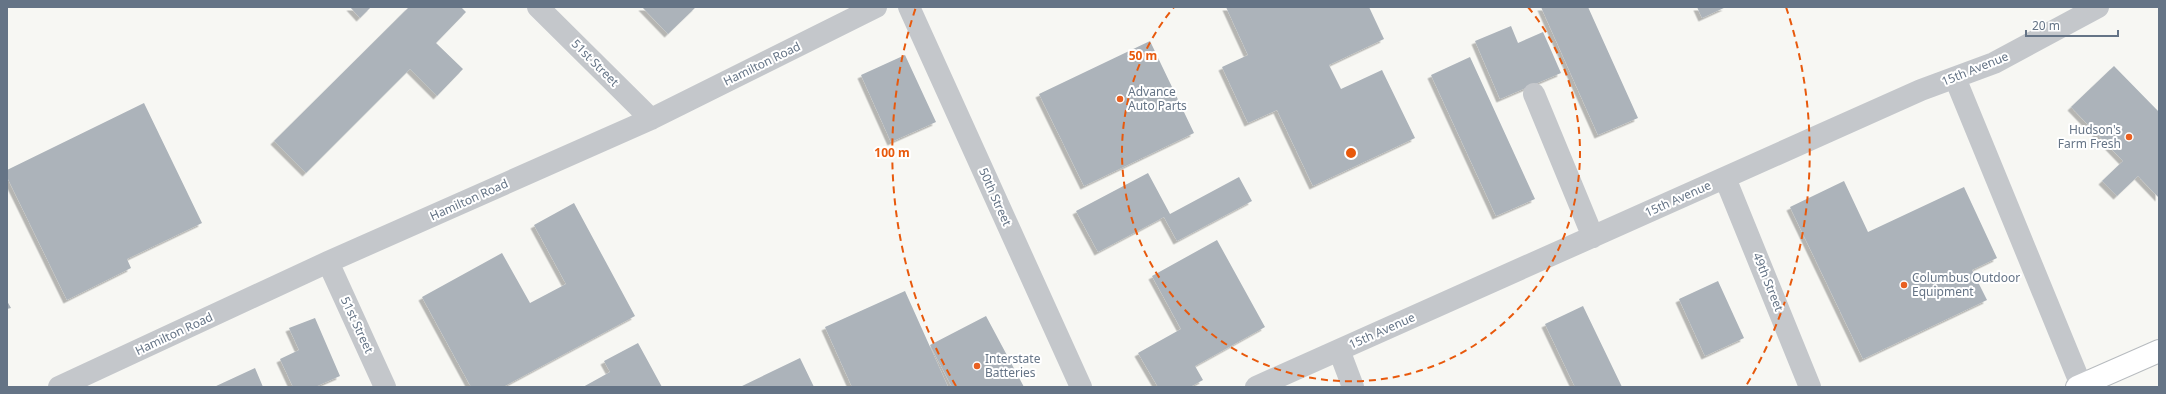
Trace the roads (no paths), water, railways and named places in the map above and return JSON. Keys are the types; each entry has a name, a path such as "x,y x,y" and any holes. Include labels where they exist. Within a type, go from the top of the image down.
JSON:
{"main road":[{"path":"2079,386 2159,351"}],"street":[{"name":"51st Street","path":"538,7 651,119"},
{"name":"Hamilton Road","path":"58,387 328,262 651,119 876,7"},
{"name":"50th Street","path":"909,7 1081,387"},
{"name":"15th Avenue","path":"1256,387 1921,90 1994,63 2045,37 2098,7"},
{"path":"1955,78 2079,386"},
{"path":"1534,94 1593,237"},
{"name":"49th Street","path":"1725,178 1810,387"},
{"name":"51st Street","path":"328,262 385,387"},
{"path":"1339,350 1353,387"}],"place":[{"name":"Advance Auto Parts","path":"1120,99"},
{"name":"Hudson's Farm Fresh","path":"2129,137"},
{"name":"Columbus Outdoor Equipment","path":"1904,285"},
{"name":"Interstate Batteries","path":"977,366"}]}
